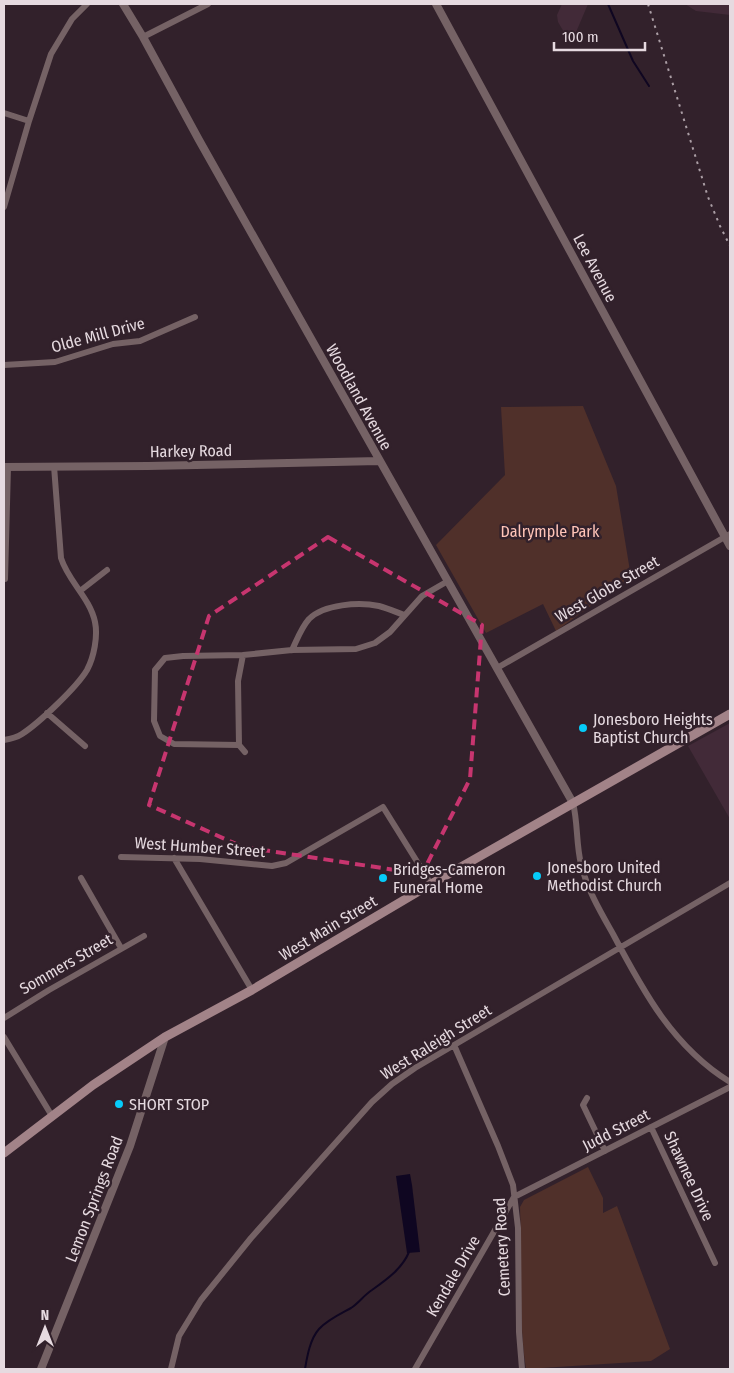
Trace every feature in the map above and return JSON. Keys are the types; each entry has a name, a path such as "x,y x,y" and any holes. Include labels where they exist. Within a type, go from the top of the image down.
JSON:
{"main road":[{"name":"West Main Street","path":"4,1153 93,1085 165,1037 252,990 431,884 730,714"}],"street":[{"path":"4,207 51,54 57,41 72,19 87,4"},
{"name":"Woodland Avenue","path":"123,4 573,803"},
{"path":"143,37 208,4"},
{"name":"Lee Avenue","path":"436,4 728,535 730,546"},
{"path":"4,114 29,121"},
{"name":"Olde Mill Drive","path":"4,365 55,362 113,344 140,341 195,317"},
{"name":"Harkey Road","path":"6,467 379,461"},
{"path":"4,740 15,738 22,734 47,713 82,677 92,659 96,635 93,614 80,591 65,571 61,558 54,466"},
{"path":"5,579 6,467"},
{"name":"West Globe Street","path":"497,668 728,535"},
{"path":"80,591 106,570"},
{"path":"239,745 174,744 160,736 154,721 155,670 165,658 243,655 292,650 356,649 375,643 390,632 422,596 448,581"},
{"path":"292,650 301,630 309,619 333,606 379,606 404,615"},
{"path":"243,655 238,681 239,745 245,752"},
{"path":"47,713 85,746"},
{"path":"573,803 577,818 577,836 581,864 590,891 652,1005 672,1032 691,1051 730,1082"},
{"name":"West Humber Street","path":"121,856 174,858 272,866 286,863 383,807 431,884"},
{"path":"174,858 252,990"},
{"path":"81,878 121,948"},
{"name":"West Raleigh Street","path":"171,1369 179,1336 201,1300 284,1199 372,1102 392,1084 415,1068 730,883"},
{"name":"Sommers Street","path":"4,1018 144,936"},
{"path":"4,1037 52,1116"},
{"name":"Lemon Springs Road","path":"41,1369 130,1146 165,1037"},
{"name":"Cemetery Road","path":"454,1045 507,1166 513,1185 518,1228 519,1332 522,1369"},
{"name":"Judd Street","path":"514,1197 730,1087"},
{"path":"587,1098 583,1105 605,1151"},
{"name":"Shawnee Drive","path":"651,1128 716,1263"},
{"name":"Kendale Drive","path":"414,1369 514,1197"}],"highlighted area":[{"path":"328,537 482,625 470,779 422,874 243,847 149,805 209,616"}],"shaded area":[{"path":"562,4 588,4 571,44 558,22 557,15"},
{"path":"685,4 730,4 730,15 696,11"},
{"path":"730,723 730,819 688,746"},
{"path":"410,1174 420,1252 407,1253 396,1176"}],"green space":[{"name":"Dalrymple Park","path":"583,406 616,486 631,577 556,631 543,604 486,633 436,545 505,475 501,407"},
{"path":"588,1167 603,1198 603,1213 617,1206 670,1349 651,1361 526,1369 521,1309 520,1207 524,1200"}],"waterway":[{"path":"608,4 633,61 649,86"},
{"path":"305,1369 311,1343 319,1329 354,1306 388,1278 398,1269 409,1252"}],"railway":[{"path":"648,4 708,197 730,246"}],"place":[{"name":"Jonesboro Heights Baptist Church","path":"583,728"},
{"name":"Jonesboro United Methodist Church","path":"537,876"},
{"name":"Bridges-Cameron Funeral Home","path":"383,878"},
{"name":"SHORT STOP","path":"119,1104"}]}
